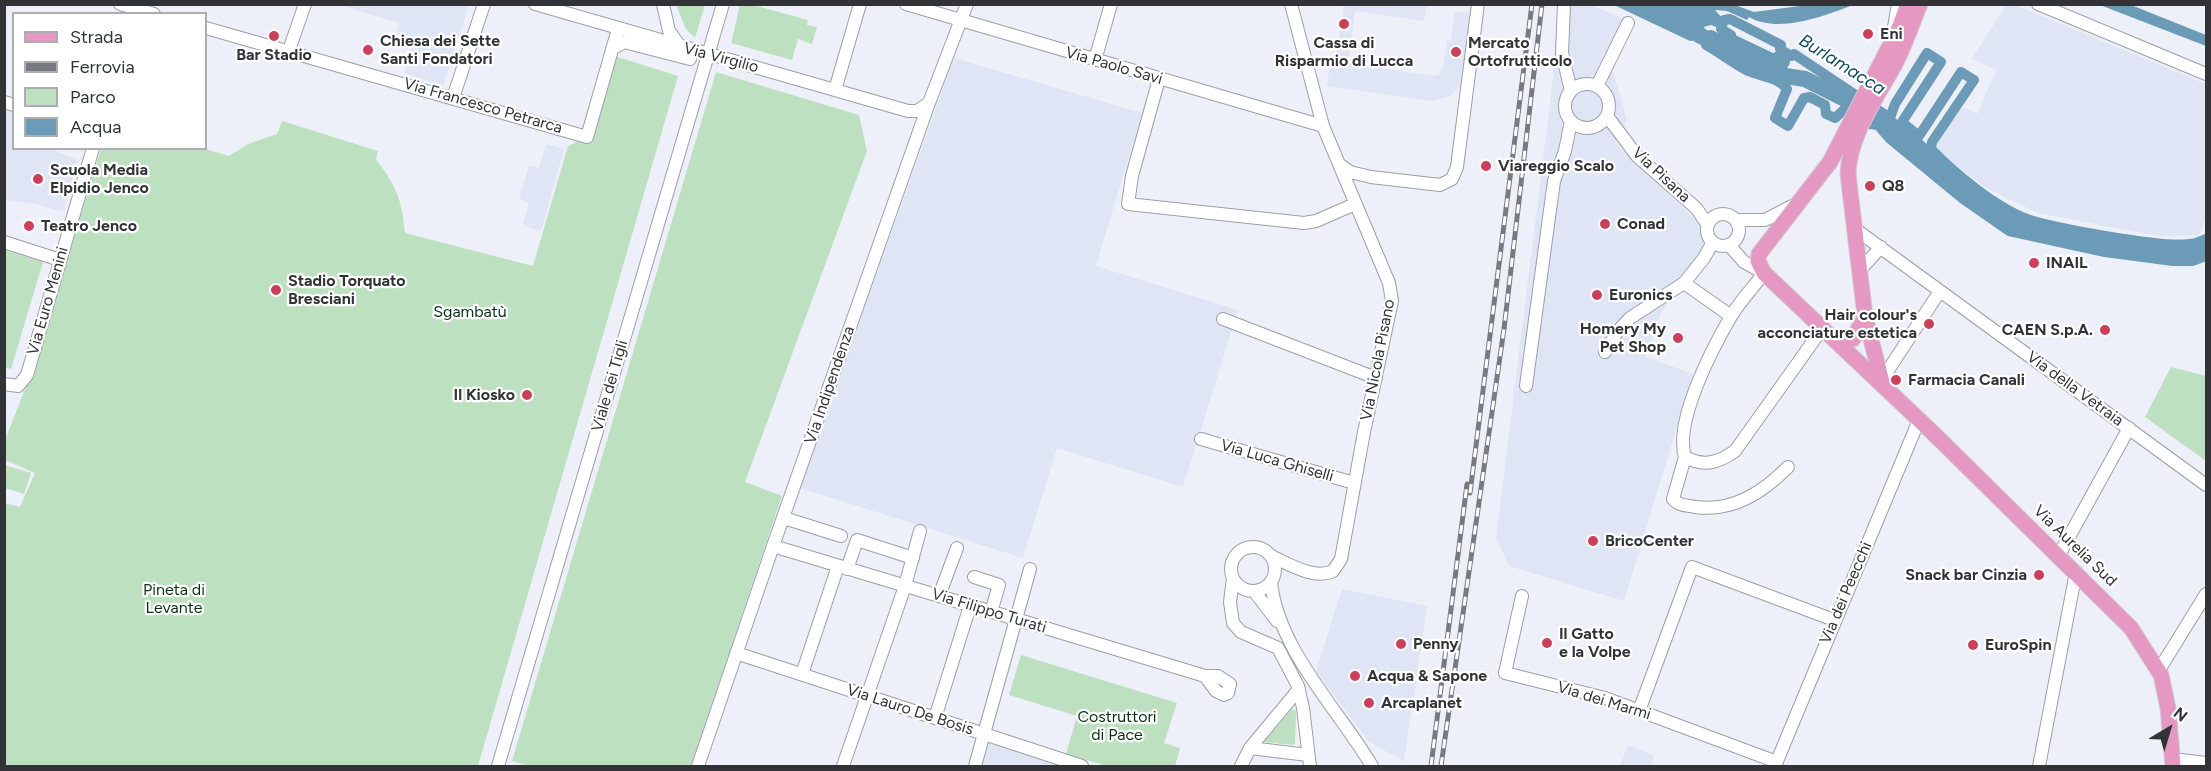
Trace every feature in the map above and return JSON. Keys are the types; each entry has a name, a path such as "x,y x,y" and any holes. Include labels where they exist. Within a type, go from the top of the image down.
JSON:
{"main road":[{"path":"1872,95 1908,4"},
{"path":"1764,273 1758,255 1797,202 1826,169 1856,125 1904,45 1920,4"},
{"path":"1856,125 1848,168 1865,316 1883,385"},
{"name":"Via Aurelia Sud","path":"1764,273 2059,555 2131,628 2159,670 2168,708 2173,763"},
{"path":"1824,331 1844,340 1853,339 1859,332 1865,316"}],"street":[{"path":"120,4 136,9"},
{"path":"288,53 305,4"},
{"path":"453,98 484,4"},
{"name":"Via Virgilio","path":"535,4 687,52 708,53 908,111"},
{"path":"663,4 669,30 701,73"},
{"path":"671,4 676,28 687,52"},
{"name":"Viale dei Tigli","path":"498,766 723,4"},
{"path":"835,90 860,4"},
{"name":"Via Paolo Savi","path":"906,4 961,22 1323,126"},
{"name":"Via Indipendenza","path":"699,764 772,546 784,518 929,104 967,4"},
{"path":"1095,60 1111,4"},
{"path":"1291,4 1299,25"},
{"path":"1298,4 1299,25"},
{"path":"1336,161 1350,172 1371,177 1440,185 1454,177 1478,4"},
{"path":"1526,386 1554,181 1565,151 1570,121 1565,106 1571,91 1562,53 1564,4"},
{"path":"1891,43 1898,4"},
{"path":"2038,4 2206,74"},
{"path":"1598,86 1628,23"},
{"name":"Via Nicola Pisano","path":"1230,614 1233,579 1231,563 1239,551 1256,546 1271,556 1305,571 1325,574 1336,568 1342,553 1354,483 1391,309 1392,295 1323,126 1299,25"},
{"name":"Via Francesco Petrarca","path":"207,28 288,53 297,52 587,137 612,49"},
{"path":"612,49 618,29"},
{"path":"612,49 624,42 687,52"},
{"path":"1159,79 1132,176 1128,204 1304,223 1316,221 1354,202 1358,185 1371,177"},
{"path":"1565,151 1607,116 1608,97 1598,86 1583,84 1571,91"},
{"path":"908,111 917,111 929,104"},
{"path":"908,111 918,119 922,127"},
{"name":"Via Pisana","path":"1607,116 1644,162 1696,208 1708,225"},
{"path":"1570,121 1592,127"},
{"name":"Via Pisana","path":"1592,127 1627,143"},
{"name":"Via Euro Menini","path":"4,384 16,386 21,384 27,375 92,150"},
{"path":"1735,220 1739,233 1729,245 1721,246 1713,242 1707,234 1708,225 1717,215 1728,215 1735,220 1765,220 1797,202"},
{"name":"Via Pisana","path":"1696,208 1717,215"},
{"name":"Via della Vetraia","path":"1855,229 2206,485"},
{"path":"4,242 60,260"},
{"path":"1605,352 1617,332 1630,318 1684,283 1704,258 1713,242"},
{"name":"Via Aurelia Sud","path":"1729,245 1744,262 1764,273"},
{"path":"1860,270 1881,247"},
{"path":"1764,273 1731,316 1700,381 1689,410 1682,440 1685,457 1673,499 1679,504 1704,508 1730,506 1746,499 1772,482 1788,467"},
{"path":"1684,283 1731,316"},
{"path":"1883,385 1940,291"},
{"path":"1223,319 1376,378"},
{"path":"1685,457 1700,463 1715,463 1735,451 1824,331"},
{"name":"Via dei Peecchi","path":"1776,765 1918,420"},
{"path":"2059,555 2129,428"},
{"name":"Via Luca Ghiselli","path":"1201,439 1354,483"},
{"path":"784,518 841,536"},
{"path":"843,766 905,586 920,531"},
{"path":"802,674 842,567 857,540 913,558"},
{"name":"Via Filippo Turati","path":"772,546 1205,676"},
{"path":"939,596 957,548"},
{"path":"1271,556 1275,566 1272,579 1291,641"},
{"path":"1639,711 1692,567 1834,620"},
{"path":"975,766 1030,569"},
{"name":"Via Nicola Pisano","path":"1230,614 1236,602 1252,591 1263,588 1272,579 1305,571"},
{"path":"2039,766 2076,572"},
{"path":"974,577 999,585 991,612"},
{"path":"1233,579 1240,587 1252,591 1291,641 1314,682 1372,766"},
{"path":"2159,670 2206,594"},
{"name":"Via dei Marmi","path":"1522,596 1504,673 1605,698 1776,765"},
{"path":"934,718 970,606"},
{"path":"1230,614 1234,625 1241,632 1278,648 1299,689 1304,708 1309,761 1250,748"},
{"name":"Via Lauro De Bosis","path":"736,653 1082,766"},
{"path":"1241,766 1250,748 1299,689"},
{"path":"2173,763 2206,764"},
{"path":"699,764 712,766"}],"shaded area":[{"path":"339,5 469,5 443,86 404,73 414,40 396,33 399,23"},
{"name":"Mercato Ortofrutticolo","path":"1344,5 1427,5 1424,21 1355,11 1348,63 1433,76 1438,75 1443,69 1447,40 1451,41 1455,11 1473,14 1463,84 1450,96 1431,101 1327,86 1330,66 1335,66"},
{"path":"1558,5 1590,5 1631,22 1613,71 1627,120 1615,143 1703,227 1704,251 1661,313 1646,357 1693,374 1624,601 1509,566 1496,538 1553,79"},
{"path":"2006,5 2015,5 2206,84 2206,217 2199,235 2157,236 2038,213 1988,189 1941,154 1937,145 1941,134 1963,107 1977,114 1996,70 1972,59"},
{"path":"954,58 1142,113 1096,266 1238,310 1183,487 1057,448 1023,558 800,488"},
{"name":"Scuola Media Elpidio Jenco","path":"5,110 12,112 12,150 56,150 78,159 63,212 35,204 5,200"},
{"path":"546,144 564,149 541,231 523,226 529,202 519,199 529,165 539,168"},
{"path":"1342,589 1427,606 1404,761 1369,742 1316,671"},
{"path":"990,741 1065,766 983,766"},
{"path":"1628,745 1654,756 1650,766 1620,766"}],"green space":[{"path":"676,5 705,5 695,38 686,29"},
{"path":"740,5 753,5 808,20 807,25 817,27 812,44 798,39 792,60 731,43"},
{"name":"Pineta di Levante","path":"605,53 678,76 478,766 5,766 4,503 20,507 35,473 5,460 5,440 31,374 101,150 207,150 229,156 248,144 277,134 282,121 378,151 376,159 389,177 400,202 405,233 533,266 568,146 579,141"},
{"path":"716,72 859,115 867,151 745,482 782,496 691,766 529,766 512,761"},
{"path":"5,250 43,262 11,369 5,367"},
{"path":"2171,367 2206,376 2206,461 2145,417"},
{"path":"5,465 31,473 24,494 5,488"},
{"name":"Costruttori di Pace","path":"1021,655 1177,703 1164,743 1180,748 1175,766 1107,766 1066,754 1077,716 1009,695"},
{"path":"1292,709 1296,711 1295,745 1264,742"}],"water":[{"path":"1614,5 1735,5 1754,12 1807,5 1853,5 1829,14 1787,24 1761,22 1749,17 1747,20 1727,11 1715,10 1724,20 1721,29 1711,25 1704,27 1711,35 1706,45 1696,40 1690,41"},
{"path":"2100,5 2131,5 2206,35 2206,46"}],"waterway":[{"name":"Burlamacca","path":"1667,4 1699,35 1779,75 1805,79 1881,117 1987,203 2015,222 2072,235 2163,248 2190,250 2206,245"},
{"name":"Burlamacca","path":"2206,239 2193,243 2156,243 2083,232 2027,219 1989,198 1963,179 1931,149 1932,142 1974,80 1961,72 1919,136 1902,122 1941,62 1927,53 1895,104 1890,118 1794,54 1791,56 1780,49 1781,45 1730,19 1724,20 1721,29 1731,35 1730,38 1785,62 1781,68 1770,66 1711,35 1706,45 1748,71 1774,79 1783,85 1787,89 1775,118 1788,126 1804,98 1810,97 1825,105 1826,114 1835,118 1846,108 1870,124 1878,125 1890,139 1963,199 2009,231 2105,252 2173,261 2192,261 2206,256"}],"railway":[{"path":"1470,493 1532,4"},
{"path":"1441,766 1504,329 1542,4"},
{"path":"1431,766 1467,484"}],"place":[{"name":"Cassa di Risparmio di Lucca","path":"1344,24"},
{"name":"Eni","path":"1868,34"},
{"name":"Bar Stadio","path":"274,36"},
{"name":"Chiesa dei Sette Santi Fondatori","path":"368,50"},
{"name":"Mercato Ortofrutticolo","path":"1456,52"},
{"name":"Viareggio Scalo","path":"1486,166"},
{"name":"Scuola Media Elpidio Jenco","path":"38,179"},
{"name":"Q8","path":"1870,186"},
{"name":"Conad","path":"1605,224"},
{"name":"Teatro Jenco","path":"29,226"},
{"name":"INAIL","path":"2034,263"},
{"name":"Stadio Torquato Bresciani","path":"276,290"},
{"name":"Euronics","path":"1597,295"},
{"name":"Hair colour's acconciature estetica","path":"1929,324"},
{"name":"CAEN S.p.A.","path":"2105,330"},
{"name":"Homery My Pet Shop","path":"1678,338"},
{"name":"Farmacia Canali","path":"1896,380"},
{"name":"Il Kiosko","path":"527,395"},
{"name":"BricoCenter","path":"1593,541"},
{"name":"Snack bar Cinzia","path":"2039,575"},
{"name":"Il Gatto e la Volpe","path":"1547,643"},
{"name":"Penny","path":"1401,644"},
{"name":"EuroSpin","path":"1973,645"},
{"name":"Acqua & Sapone","path":"1355,676"},
{"name":"Arcaplanet","path":"1369,703"}],"park label":[{"name":"Sgambatù","path":"470,312"}]}
